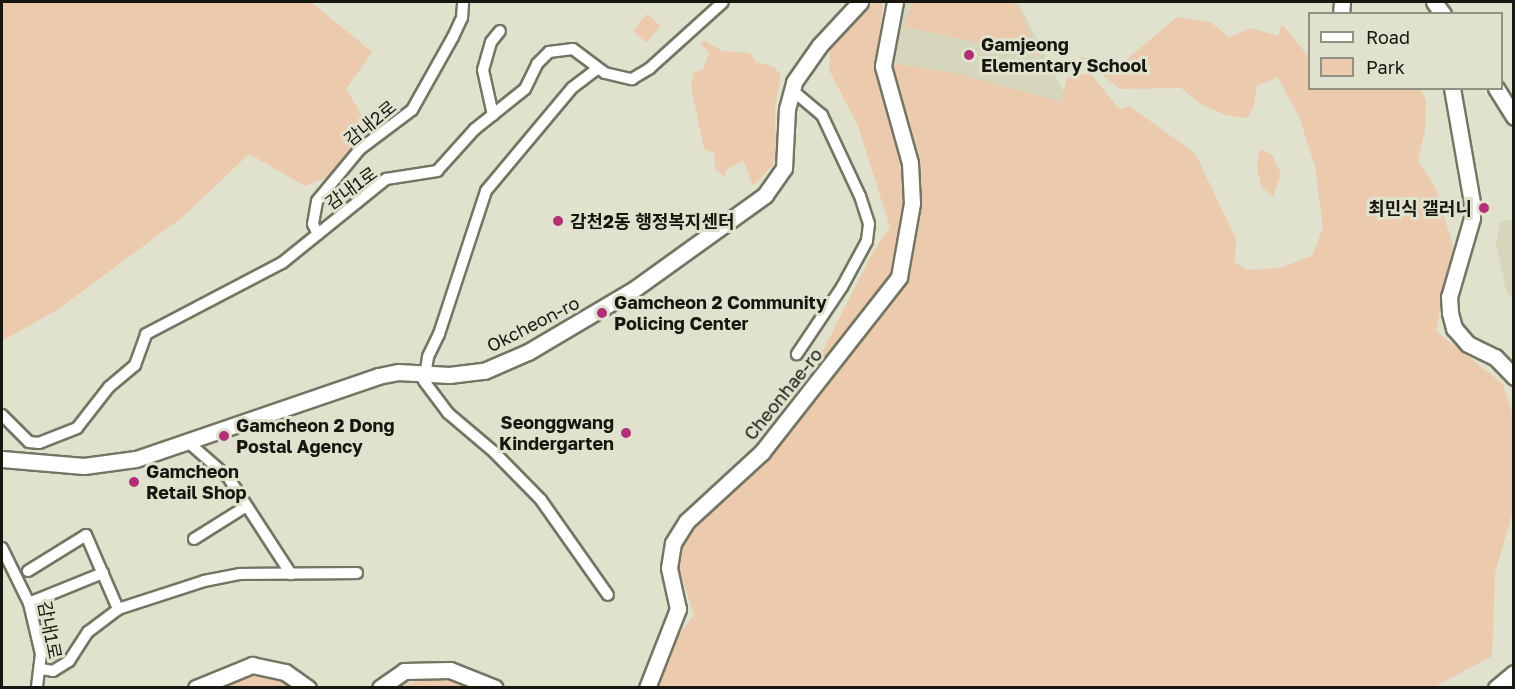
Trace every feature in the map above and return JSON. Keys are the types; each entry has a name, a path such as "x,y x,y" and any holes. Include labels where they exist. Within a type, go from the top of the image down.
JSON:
{"street":[{"name":"감내2로","path":"318,234 314,224 317,201 360,149 412,110 462,18 463,2"},
{"name":"감내1로","path":"2,415 29,441 39,443 72,431 109,387 135,365 146,334 219,294 262,275 318,234 386,179 437,171 493,115 525,89 537,64 554,49 573,49 597,69 621,77 638,76 723,2"},
{"name":"Okcheon-ro","path":"2,459 104,465 188,442 360,381 398,372 484,371 528,352 633,290 752,206 773,186 784,168 787,110 792,90 804,66 860,2"},
{"name":"Cheonhae-ro","path":"647,687 678,609 669,568 672,543 687,521 762,452 900,277 912,203 910,163 883,66 894,2"},
{"path":"493,115 488,79 483,70 491,42 500,32"},
{"path":"597,69 572,88 486,191 439,334 428,357 424,381 448,413 494,452 541,501 608,595"},
{"path":"792,90 822,115 860,196 868,224 867,241 842,287 796,354"},
{"path":"1452,90 1472,202 1472,218 1449,297 1450,313 1454,328 1468,344 1495,357 1514,376"},
{"path":"1497,90 1514,117"},
{"path":"188,442 228,477 245,507 291,574"},
{"path":"194,539 245,507"},
{"path":"28,571 86,536 118,609"},
{"name":"감내1로","path":"2,548 5,569 29,603 41,669 39,686"},
{"path":"29,603 103,573"},
{"path":"41,669 53,671 69,661 88,632 118,609 204,581 240,574 357,573"},
{"path":"196,687 252,665 285,672 308,687"},
{"path":"380,687 404,671 450,670 495,687"},
{"path":"1496,687 1514,673"}],"shaded area":[{"name":"Gamjeong Elementary School","path":"902,2 1018,2 1066,96 1059,104 930,79 891,63"},
{"path":"1514,219 1513,297 1507,293 1496,244 1500,222"}],"green space":[{"path":"2,2 311,2 372,52 346,89 372,132 362,138 335,174 305,186 249,154 184,216 57,310 2,341"},
{"path":"874,2 883,2 878,60 960,74 1061,102 1067,78 1090,73 1119,109 1129,106 1195,153 1236,239 1235,262 1247,270 1279,268 1312,256 1323,228 1315,167 1300,119 1278,77 1257,86 1254,106 1247,118 1225,115 1201,104 1181,88 1120,89 1079,57 1094,59 1113,71 1177,17 1210,22 1229,37 1251,28 1278,36 1282,24 1308,56 1308,90 1421,90 1426,101 1425,131 1418,160 1436,189 1453,246 1436,331 1503,384 1513,416 1513,511 1495,573 1492,656 1432,688 638,688 694,615 676,559 680,541 691,524 715,503 809,378 872,254 890,227 858,126 829,70 830,47"},
{"path":"912,2 1012,2 1019,8 1040,56 905,27"},
{"path":"647,14 661,26 646,42 633,31"},
{"path":"705,41 722,51 750,53 756,62 773,66 781,75 775,107 776,154 773,165 753,186 743,160 727,170 724,177 715,168 715,153 704,149 691,86 693,73 703,69 709,53 700,43"},
{"path":"1260,149 1272,154 1281,174 1273,197 1261,186 1257,168"},
{"path":"249,673 280,679 294,687 212,688"},
{"path":"443,673 479,688 395,688"}],"place":[{"name":"Gamjeong Elementary School","path":"969,55"},
{"name":"최민식 갤러니","path":"1484,208"},
{"name":"감천2동 행정복지센터","path":"558,221"},
{"name":"Gamcheon 2 Community Policing Center","path":"602,313"},
{"name":"Seonggwang Kindergarten","path":"626,433"},
{"name":"Gamcheon 2 Dong Postal Agency","path":"224,436"},
{"name":"Gamcheon Retail Shop","path":"134,482"}]}
